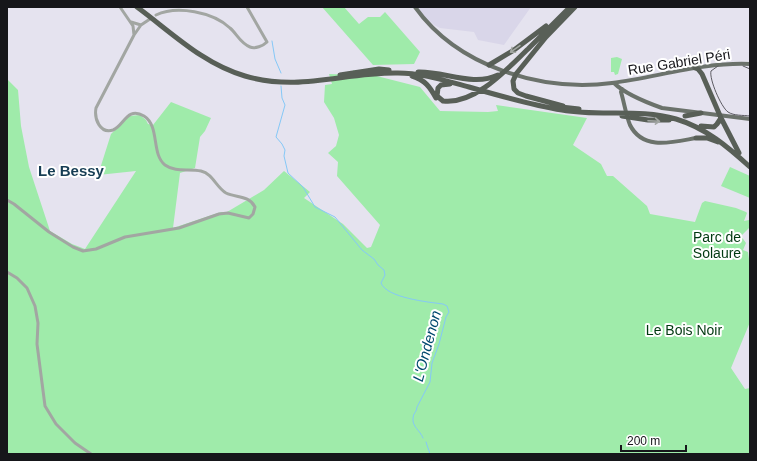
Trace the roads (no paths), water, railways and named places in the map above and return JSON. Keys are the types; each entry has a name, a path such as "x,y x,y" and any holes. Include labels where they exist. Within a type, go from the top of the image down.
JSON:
{"highway":[{"path":"137,7 206,58 230,71 278,82 300,82 379,73 400,73 419,75 465,86"},
{"path":"142,7 208,56 244,74"},
{"path":"490,65 542,30 569,7"},
{"path":"513,64 569,7"},
{"path":"400,73 418,78 425,82 440,102 450,103 470,98 484,90 555,27 575,7"},
{"path":"555,27 516,74 513,84 516,91 521,94 576,109"},
{"path":"697,68 701,72 739,153"},
{"path":"327,79 379,69 427,72 478,80 496,79"},
{"path":"418,72 560,110 611,114 650,114 677,119 693,125 713,136 726,145 750,167"},
{"path":"474,87 443,84 438,88 437,96 443,101 458,100 478,92 496,79"},
{"path":"492,92 535,102 576,109 655,111 677,116 701,126 719,137 750,164"},
{"path":"686,116 701,113"},
{"path":"611,114 648,120 670,120"},
{"path":"701,126 714,127 721,117"},
{"path":"693,125 699,133 696,138 711,139 722,145 726,145"}],"main road":[{"name":"Rue Gabriel Péri","path":"415,7 426,21 452,44 470,56 490,65 531,79 558,84 584,85 613,83 706,66 750,64"},
{"path":"613,83 649,104 662,108 750,119"},
{"path":"622,89 621,92 629,120 633,130 639,136 647,141 659,144 696,138"}],"street":[{"path":"120,7 133,26 134,36"},
{"path":"156,15 167,11 190,12 213,17 229,27 242,42 252,48 261,46 267,42 247,7"},
{"path":"7,200 49,232 73,247 83,251 96,249 125,237 179,228 219,214 228,213 249,218 253,214 255,207 251,201 246,198 226,193 209,175 200,170 174,170 165,165 159,155 150,124 144,116 135,114 126,117 114,130 109,130 99,126 95,117 96,108 134,36 141,25 150,19"},
{"path":"131,22 141,25"},
{"path":"7,272 17,278 27,288 36,306 38,323 36,344 45,406 56,424 75,443 91,454"}],"waterway":[{"name":"L'Ondenon","path":"272,41 275,59 281,73"},
{"name":"L'Ondenon","path":"281,86 282,98 285,105 276,137 285,150 284,156 288,173 303,187 315,207 335,217 362,250 374,259 384,270 385,275 381,283 385,288 399,296 447,306 449,312 446,317 432,363 430,382 413,416 414,424 423,438"},
{"name":"L'Ondenon","path":"426,442 430,454"}],"tram line":[{"path":"718,66 711,71 711,75 722,105 730,113 750,116"},
{"path":"743,66 750,69"}],"district":[{"name":"Le Bessy","path":"71,171"}],"park label":[{"name":"Parc de Solaure","path":"717,246"},
{"name":"Le Bois Noir","path":"684,330"}]}
